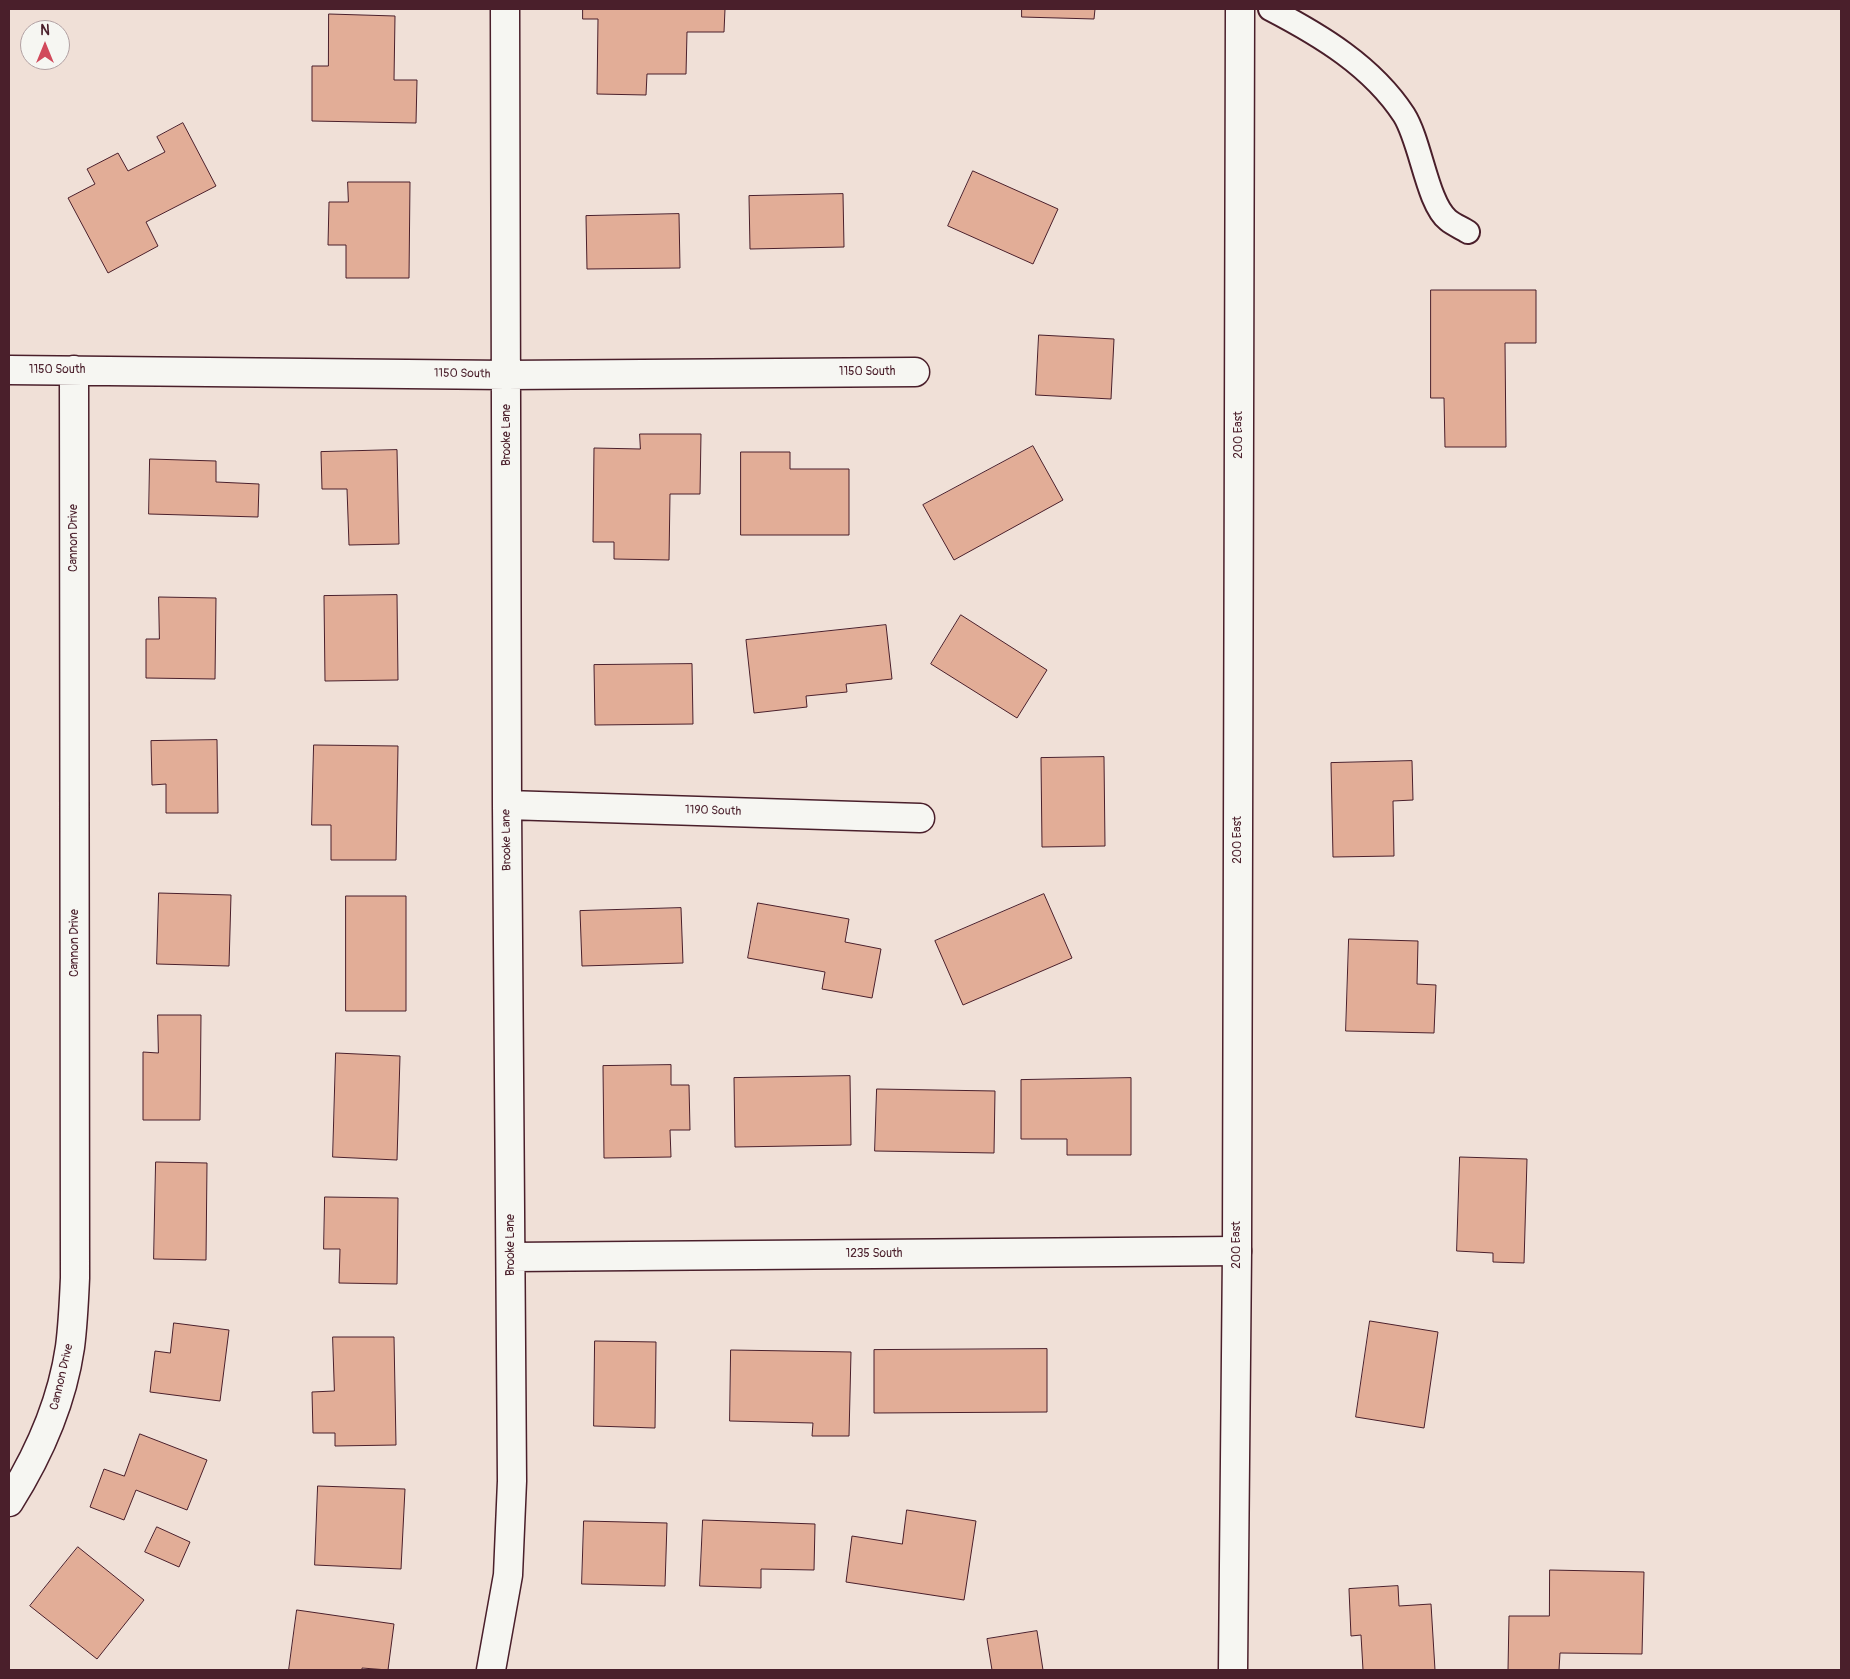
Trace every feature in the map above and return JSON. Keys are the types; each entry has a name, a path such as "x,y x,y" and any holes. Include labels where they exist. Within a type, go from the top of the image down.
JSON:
{"street":[{"name":"Brooke Lane","path":"491,1670 508,1575 512,1481 507,805 505,9"},
{"name":"200 East","path":"1233,1670 1237,1251 1240,9"},
{"name":"1150 South","path":"9,370 506,375 915,372"},
{"name":"Cannon Drive","path":"9,1502 27,1473 54,1412 70,1347 75,1278 74,370"},
{"name":"1190 South","path":"507,805 920,818"},
{"name":"1235 South","path":"511,1257 1237,1251"}],"lane":[{"path":"1270,9 1335,46 1363,69 1384,91 1403,115 1415,136 1438,208 1448,220 1468,232"}],"building":[{"path":"583,9 725,9 724,32 687,32 686,74 647,74 646,95 597,94 598,19 583,19"},
{"path":"1022,9 1095,9 1094,19 1022,17"},
{"path":"329,14 395,16 394,80 417,80 416,123 312,121 312,66 328,66"},
{"path":"183,123 216,186 146,222 158,246 108,273 68,198 95,184 87,169 118,153 128,171 165,152 157,137"},
{"path":"973,171 1058,209 1033,264 948,226"},
{"path":"348,182 410,182 409,278 346,278 346,245 328,245 329,202 348,202"},
{"path":"843,194 844,247 750,249 749,196"},
{"path":"679,214 680,268 587,269 586,216"},
{"path":"1431,290 1536,290 1536,343 1505,343 1506,447 1445,447 1444,398 1431,398"},
{"path":"1039,335 1114,339 1111,399 1036,395"},
{"path":"640,434 701,434 700,494 670,494 669,560 614,559 614,542 593,542 594,448 640,449"},
{"path":"1033,446 1063,500 954,560 923,505"},
{"path":"397,450 399,544 349,545 347,489 322,489 321,452"},
{"path":"741,452 790,452 790,469 849,469 849,535 741,535"},
{"path":"150,459 216,461 216,482 259,484 258,517 149,514"},
{"path":"397,595 398,680 325,681 324,596"},
{"path":"159,597 216,598 215,679 146,678 146,639 159,639"},
{"path":"961,615 1047,670 1017,718 931,664"},
{"path":"886,625 892,679 846,684 847,692 806,696 807,707 754,713 746,640"},
{"path":"692,664 693,724 595,725 594,665"},
{"path":"217,740 218,813 166,813 166,784 152,785 151,741"},
{"path":"314,745 398,746 396,860 331,860 331,825 312,825"},
{"path":"1104,757 1105,846 1042,847 1041,758"},
{"path":"1412,761 1413,800 1393,801 1394,856 1333,857 1331,763"},
{"path":"159,893 231,895 229,966 157,964"},
{"path":"1044,894 1072,958 963,1005 935,941"},
{"path":"346,896 406,896 406,1011 346,1011"},
{"path":"758,903 849,919 845,942 881,949 872,998 822,989 825,972 748,958"},
{"path":"681,908 683,963 582,966 580,911"},
{"path":"1349,939 1418,941 1417,984 1436,985 1434,1033 1346,1031"},
{"path":"158,1015 201,1015 200,1120 143,1120 143,1052 158,1053"},
{"path":"336,1053 400,1056 397,1160 333,1157"},
{"path":"671,1065 671,1085 689,1085 690,1130 670,1130 671,1157 604,1158 603,1066"},
{"path":"850,1076 851,1145 735,1147 734,1078"},
{"path":"1131,1078 1131,1155 1067,1155 1067,1139 1021,1139 1021,1080"},
{"path":"877,1089 995,1091 994,1153 875,1151"},
{"path":"1460,1157 1527,1159 1524,1263 1493,1262 1493,1253 1457,1251"},
{"path":"156,1162 207,1163 206,1260 154,1259"},
{"path":"325,1197 398,1198 397,1284 339,1283 340,1249 324,1249"},
{"path":"1370,1321 1438,1332 1424,1428 1356,1417"},
{"path":"174,1323 229,1330 220,1401 150,1392 155,1351 170,1353"},
{"path":"333,1337 394,1337 396,1445 335,1446 335,1433 313,1433 312,1392 334,1391"},
{"path":"595,1341 656,1342 655,1428 594,1426"},
{"path":"1047,1349 1047,1412 874,1413 874,1350"},
{"path":"731,1350 851,1352 849,1436 812,1436 813,1423 730,1421"},
{"path":"140,1434 207,1460 187,1510 136,1490 124,1520 90,1507 104,1469 124,1476"},
{"path":"318,1486 405,1489 401,1569 315,1565"},
{"path":"907,1510 976,1521 964,1600 846,1582 852,1536 902,1544"},
{"path":"703,1520 815,1524 814,1570 761,1569 761,1588 700,1586"},
{"path":"584,1521 667,1523 665,1586 582,1584"},
{"path":"157,1527 190,1542 179,1567 145,1552"},
{"path":"78,1547 144,1600 97,1659 30,1606"},
{"path":"1550,1570 1644,1572 1642,1654 1560,1653 1559,1670 1508,1670 1509,1616 1549,1616"},
{"path":"1398,1586 1399,1606 1431,1604 1435,1670 1363,1670 1361,1635 1351,1636 1349,1589"},
{"path":"297,1610 394,1624 388,1670 362,1668 362,1670 289,1670"},
{"path":"1037,1631 1043,1670 992,1670 987,1639"}]}
